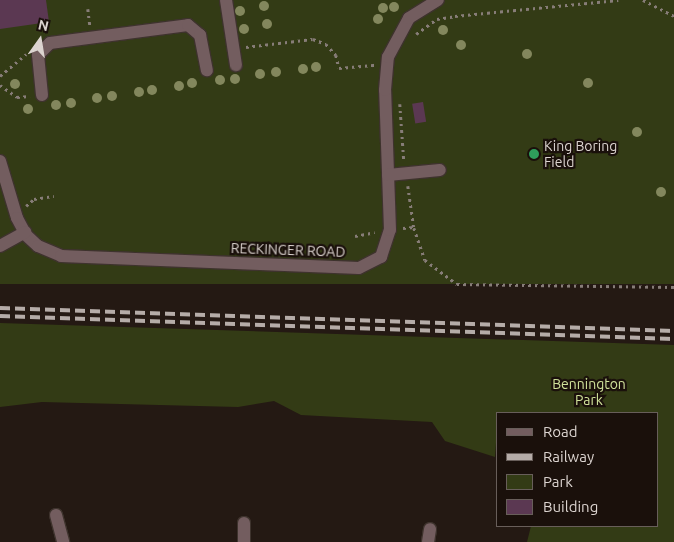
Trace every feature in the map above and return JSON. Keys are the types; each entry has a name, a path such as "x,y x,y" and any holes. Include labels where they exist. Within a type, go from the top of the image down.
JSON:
{"street":[{"path":"226,0 236,65"},
{"name":"RECKINGER ROAD","path":"0,161 25,232 38,246 61,256 359,268 381,257 388,246 388,57 410,18 438,0"},
{"path":"42,95 38,55 50,43 188,25 200,35 207,70"},
{"path":"388,175 440,170"},
{"path":"0,246 25,232"},
{"path":"56,515 63,542"},
{"path":"244,523 244,542"},
{"path":"428,542 430,529"}],"path":[{"path":"412,39 437,19 618,0"},
{"path":"643,0 674,16"},
{"path":"88,9 90,26"},
{"path":"0,86 17,97 42,95"},
{"path":"399,97 406,173 414,227 425,260 457,284 674,287"},
{"path":"25,208 30,200 54,196"},
{"path":"400,229 414,227"},
{"path":"354,236 380,232"}],"green space":[{"path":"0,0 674,0 674,284 0,284"},
{"name":"Bennington Park","path":"0,323 674,345 674,542 527,542 531,527 659,527 659,412 497,412 495,457 445,441 432,422 301,415 274,401 238,407 42,402 0,407"}],"building":[{"path":"0,0 46,0 49,22 0,29"},
{"path":"423,102 426,122 415,123 412,104"}],"railway":[{"path":"0,308 674,331"},
{"path":"0,316 674,339"}],"place":[{"name":"King Boring Field","path":"534,154"}]}
